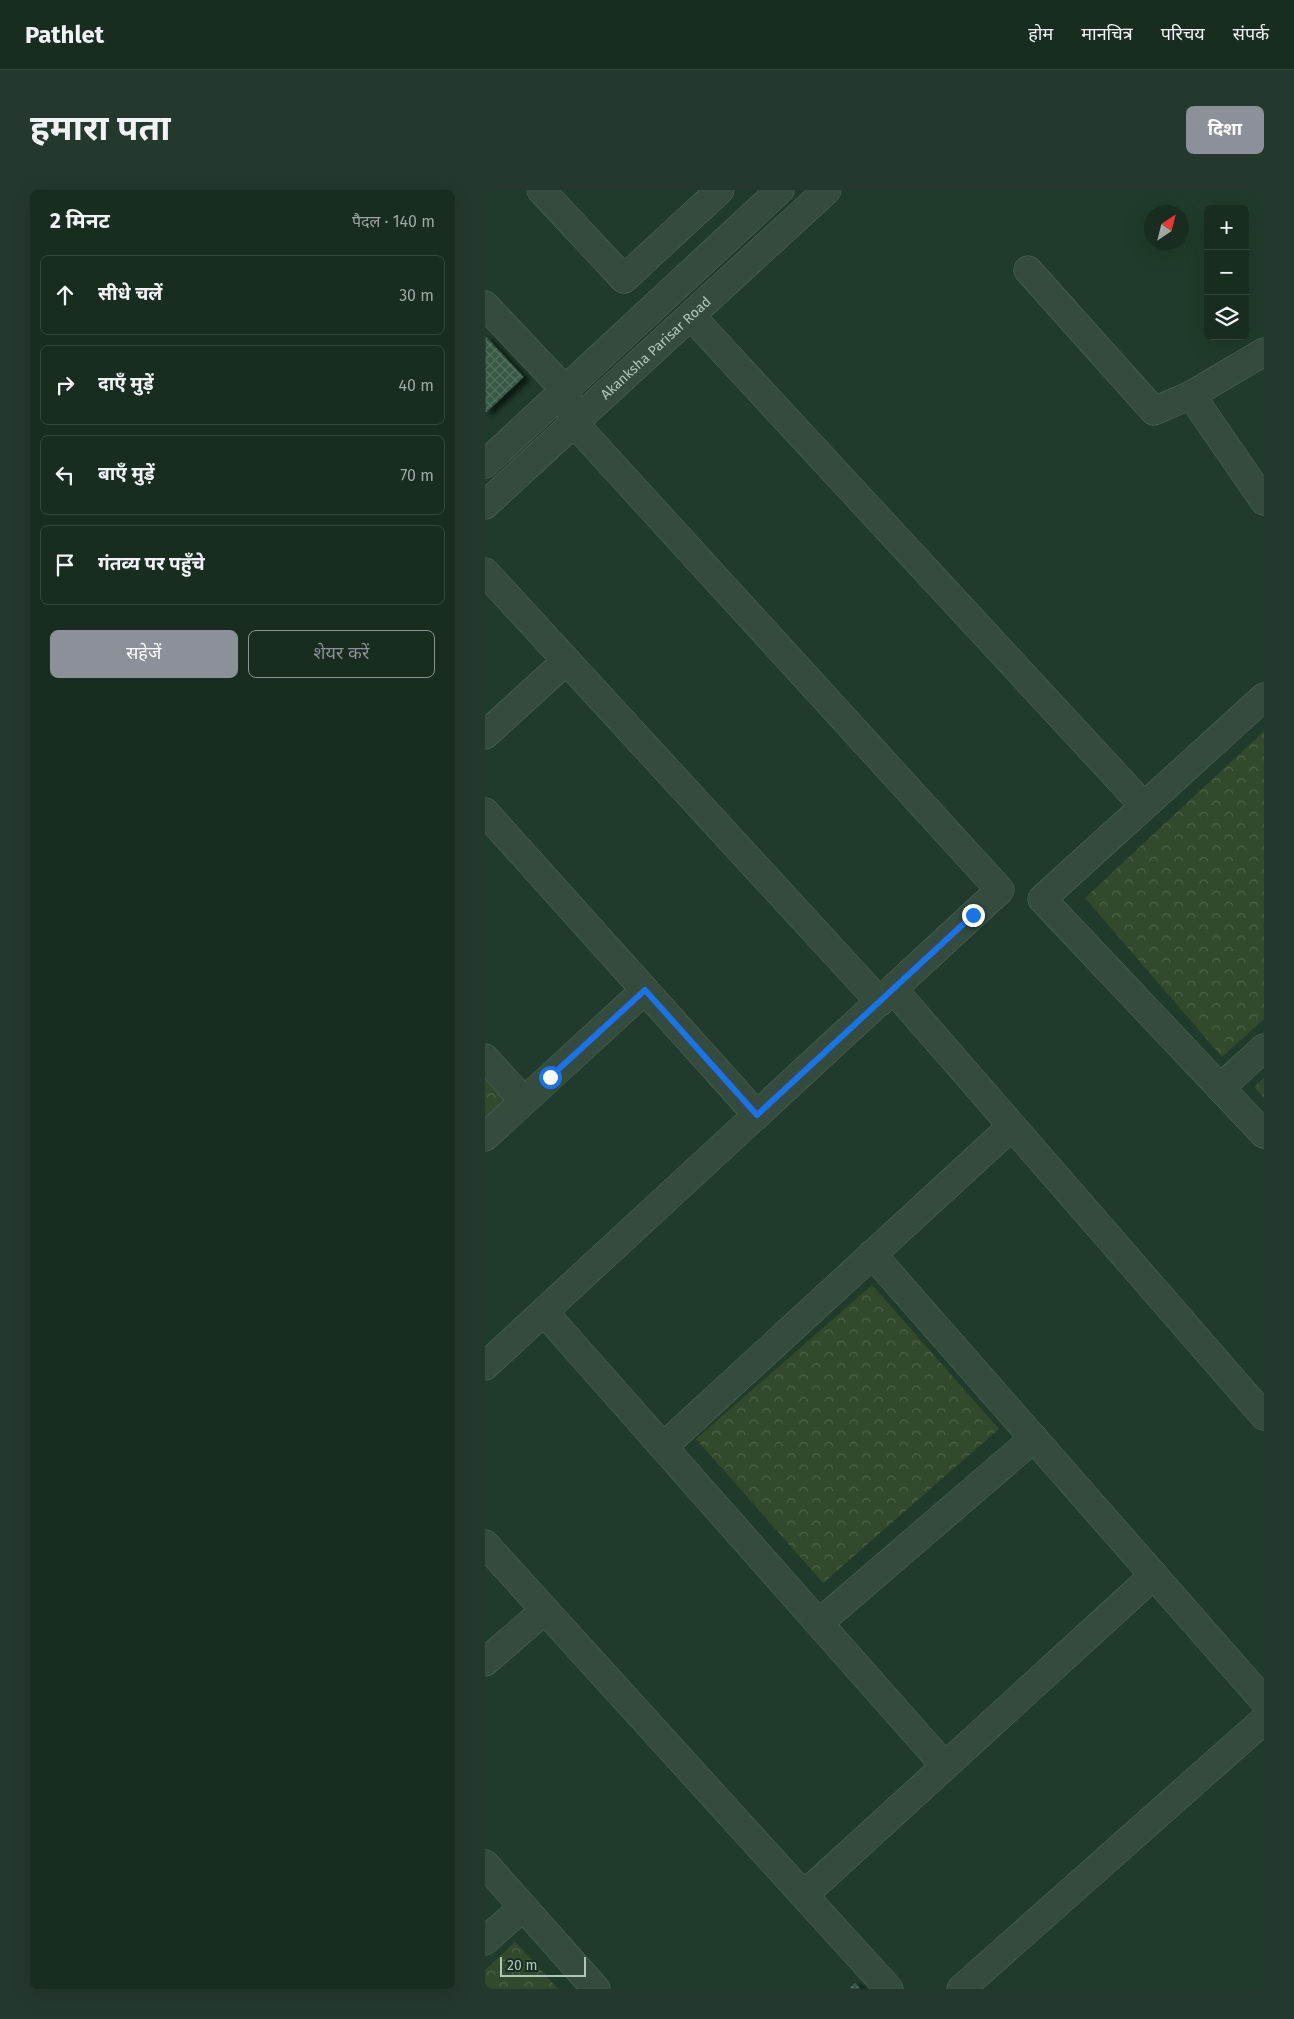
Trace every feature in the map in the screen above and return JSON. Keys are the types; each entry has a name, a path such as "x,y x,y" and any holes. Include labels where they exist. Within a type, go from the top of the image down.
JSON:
{"street":[{"path":"541,190 624,279 720,190"},
{"path":"485,464 780,190"},
{"name":"Akanksha Parisar Road","path":"485,505 827,190"},
{"path":"1028,270 1154,411 1191,395 1264,352"},
{"path":"485,305 565,390 574,423 1000,890 485,1366"},
{"path":"691,316 1144,806"},
{"path":"1191,395 1264,501"},
{"path":"485,572 566,660 1012,1126 1264,1416"},
{"path":"485,735 566,660"},
{"path":"1264,697 1042,899 1264,1134"},
{"path":"485,812 757,1115"},
{"path":"485,1137 645,990"},
{"path":"1221,1088 1264,1048"},
{"path":"485,1058 523,1101"},
{"path":"663,1447 1012,1126"},
{"path":"872,1254 1264,1700"},
{"path":"544,1312 945,1766"},
{"path":"819,1624 1034,1438"},
{"path":"485,1544 889,1989"},
{"path":"804,1895 1154,1576"},
{"path":"485,1662 545,1610"},
{"path":"961,1989 1264,1720"},
{"path":"485,1864 596,1989"},
{"path":"485,1941 523,1907"}],"green space":[{"path":"1264,731 1264,1019 1222,1057 1085,898"},
{"path":"485,1077 505,1100 485,1117"},
{"path":"1264,1078 1264,1098 1254,1087"},
{"path":"872,1285 999,1429 823,1583 696,1439"},
{"path":"515,1942 558,1989 485,1989 485,1970"}],"building":[{"path":"485,335 524,377 485,414"},
{"path":"855,1982 861,1989 848,1989"}],"route":[{"path":"550,1077 645,990 757,1115 973,915"}]}
